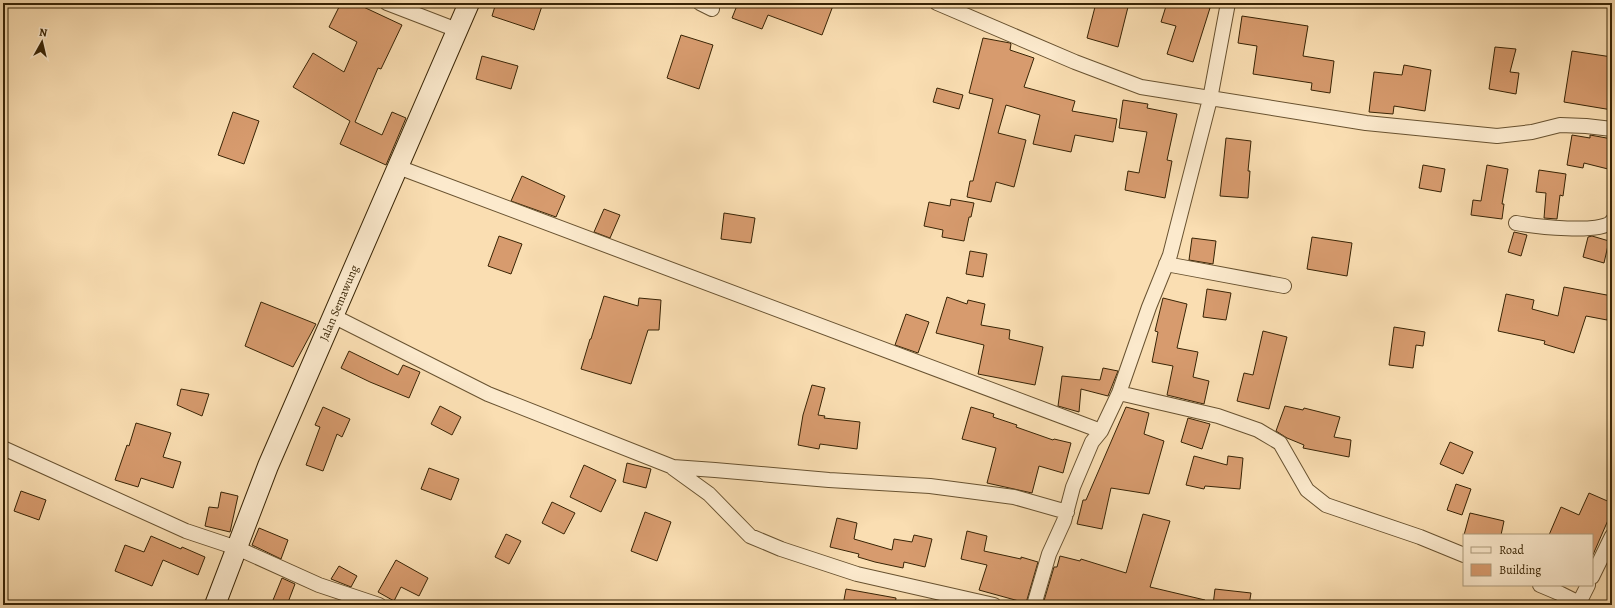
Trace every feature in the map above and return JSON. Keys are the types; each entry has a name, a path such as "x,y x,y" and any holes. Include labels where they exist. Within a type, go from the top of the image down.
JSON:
{"street":[{"path":"387,3 457,30"},
{"name":"Jalan Semawung","path":"215,605 268,466 469,3"},
{"path":"937,3 1075,62 1141,87 1373,124 1497,136 1532,132 1560,126 1586,126 1612,130"},
{"path":"1034,605 1049,554 1067,512 1073,487 1092,442 1101,431 1119,393 1149,307 1166,264 1210,99 1228,3"},
{"path":"398,167 1101,431"},
{"path":"1516,223 1558,229 1589,228 1608,225 1612,221"},
{"path":"1166,264 1284,286"},
{"path":"333,316 488,394 673,467 709,494 747,534 761,541 857,574 994,605"},
{"path":"1119,393 1218,416 1258,430 1280,443 1306,490 1326,505 1420,537 1463,555"},
{"path":"3,448 179,528 237,548 319,585 379,605"},
{"path":"673,467 930,486 1014,497 1067,512"},
{"path":"1593,575 1612,536"},
{"path":"1542,586 1560,593 1579,604 1588,586"}],"building":[{"path":"341,3 355,3 402,25 381,69 378,68 355,122 382,135 392,112 406,118 386,165 340,144 350,121 293,87 313,53 344,72 357,42 329,27"},
{"path":"496,3 532,3 542,6 534,30 492,16"},
{"path":"738,3 834,3 822,35 768,15 762,29 732,18"},
{"path":"1096,3 1129,3 1118,47 1087,38"},
{"path":"1167,3 1192,3 1210,8 1193,62 1167,54 1176,26 1161,22"},
{"path":"1242,16 1308,26 1303,56 1334,61 1330,93 1311,90 1312,83 1253,74 1257,46 1238,43"},
{"path":"681,35 713,45 699,89 667,78"},
{"path":"983,38 1010,43 1010,50 1034,58 1024,87 1075,101 1072,111 1117,119 1113,142 1075,135 1071,152 1033,144 1040,115 1006,105 998,133 1026,140 1014,187 996,182 991,202 967,197 970,181 973,181 993,99 969,93"},
{"path":"1495,47 1516,49 1510,72 1519,73 1516,94 1489,89"},
{"path":"1572,51 1612,57 1612,110 1564,102"},
{"path":"482,56 518,66 511,89 476,79"},
{"path":"1404,65 1431,70 1425,111 1394,106 1393,114 1369,112 1374,72 1402,75"},
{"path":"937,88 963,95 959,109 933,102"},
{"path":"1123,100 1148,104 1147,108 1177,114 1167,160 1172,161 1165,198 1125,190 1128,171 1139,173 1147,132 1119,128"},
{"path":"233,112 259,121 244,164 218,155"},
{"path":"1572,135 1590,138 1590,135 1612,139 1612,170 1584,163 1583,168 1567,165"},
{"path":"1226,138 1251,141 1248,171 1250,171 1248,198 1220,196"},
{"path":"1423,165 1445,169 1441,192 1419,188"},
{"path":"1487,165 1508,169 1502,204 1504,204 1502,219 1471,215 1473,200 1481,201"},
{"path":"1539,170 1566,174 1563,196 1560,195 1557,219 1544,218 1546,193 1536,192"},
{"path":"522,176 565,196 556,217 511,201"},
{"path":"951,199 974,203 971,217 969,217 964,241 942,237 943,230 924,226 929,202 950,206"},
{"path":"604,209 620,215 610,238 594,232"},
{"path":"724,213 755,218 751,243 721,239"},
{"path":"1514,232 1527,235 1521,256 1508,252"},
{"path":"499,236 522,244 511,274 488,266"},
{"path":"1592,236 1609,241 1604,263 1583,257 1588,237"},
{"path":"1312,237 1352,243 1347,276 1307,269"},
{"path":"1192,238 1216,241 1213,264 1189,260"},
{"path":"970,251 987,254 983,277 966,274"},
{"path":"1564,287 1612,296 1607,320 1586,316 1574,353 1544,344 1545,341 1498,331 1506,294 1534,300 1532,309 1558,316"},
{"path":"1207,289 1231,293 1226,320 1203,317"},
{"path":"604,296 638,306 639,298 661,300 659,330 648,330 631,384 581,369"},
{"path":"947,297 967,304 968,300 985,304 981,325 1010,330 1009,339 1043,347 1035,385 978,374 984,345 936,333"},
{"path":"1163,298 1187,304 1177,348 1198,352 1193,377 1209,381 1204,404 1167,395 1173,366 1152,362 1158,332 1155,331"},
{"path":"261,302 316,324 293,367 245,346"},
{"path":"906,314 929,322 918,353 895,345"},
{"path":"1394,327 1425,332 1423,346 1416,345 1413,368 1389,365"},
{"path":"1263,331 1287,337 1269,409 1237,401 1244,373 1253,375"},
{"path":"349,351 398,375 403,365 420,372 409,398 341,368"},
{"path":"1103,368 1118,371 1108,396 1081,389 1079,412 1058,406 1062,376 1100,380"},
{"path":"812,385 825,388 818,415 825,416 824,418 860,422 857,449 820,444 819,449 798,445 803,415"},
{"path":"181,389 209,394 202,416 177,405"},
{"path":"440,406 461,417 452,435 431,424"},
{"path":"1285,406 1303,410 1304,408 1340,417 1334,437 1351,440 1349,457 1303,448 1304,445 1287,438 1276,431"},
{"path":"323,407 350,419 342,437 337,434 323,471 306,465 320,427 315,425"},
{"path":"971,407 994,414 993,417 1017,425 1016,427 1053,440 1071,443 1063,473 1039,466 1032,493 987,483 996,448 962,439"},
{"path":"1126,407 1149,413 1144,434 1164,441 1149,494 1111,488 1102,529 1077,524 1083,500 1086,500"},
{"path":"1188,418 1210,424 1202,449 1181,442"},
{"path":"136,423 171,433 163,457 181,462 173,488 141,478 138,487 115,480 127,445 129,446"},
{"path":"1450,442 1473,452 1463,474 1440,464"},
{"path":"1194,456 1227,465 1228,456 1243,458 1240,489 1205,486 1204,489 1186,485"},
{"path":"627,463 651,469 646,488 623,482"},
{"path":"584,465 616,480 601,512 570,497"},
{"path":"429,468 459,479 451,500 421,489"},
{"path":"1456,484 1471,489 1462,515 1447,510"},
{"path":"21,491 46,500 39,520 14,511"},
{"path":"221,492 238,496 230,532 205,526 209,507 218,508"},
{"path":"1589,493 1612,503 1612,511 1593,555 1593,534 1549,534 1561,507 1579,515"},
{"path":"552,502 575,513 564,534 542,523"},
{"path":"645,512 671,522 657,561 631,551"},
{"path":"1470,513 1504,521 1501,534 1464,534"},
{"path":"1143,514 1170,521 1150,587 1205,600 1204,605 1043,604 1054,567 1057,567 1060,556 1080,561 1081,559 1126,573"},
{"path":"837,518 857,523 854,539 892,550 894,539 912,542 914,535 932,539 925,567 904,562 903,568 875,562 858,557 859,554 830,547"},
{"path":"259,528 288,540 281,559 252,545"},
{"path":"967,531 987,536 984,551 1021,559 1021,557 1038,562 1026,603 979,590 987,565 961,559"},
{"path":"506,534 521,541 509,564 495,557"},
{"path":"151,536 181,549 182,547 205,557 198,575 163,560 152,586 115,571 125,545 144,552"},
{"path":"396,560 428,578 419,596 401,587 394,601 378,592"},
{"path":"339,566 357,576 351,587 331,579"},
{"path":"282,578 295,584 287,605 271,605"},
{"path":"846,589 896,598 895,605 843,605"},
{"path":"1215,589 1251,593 1249,605 1213,605"}]}
